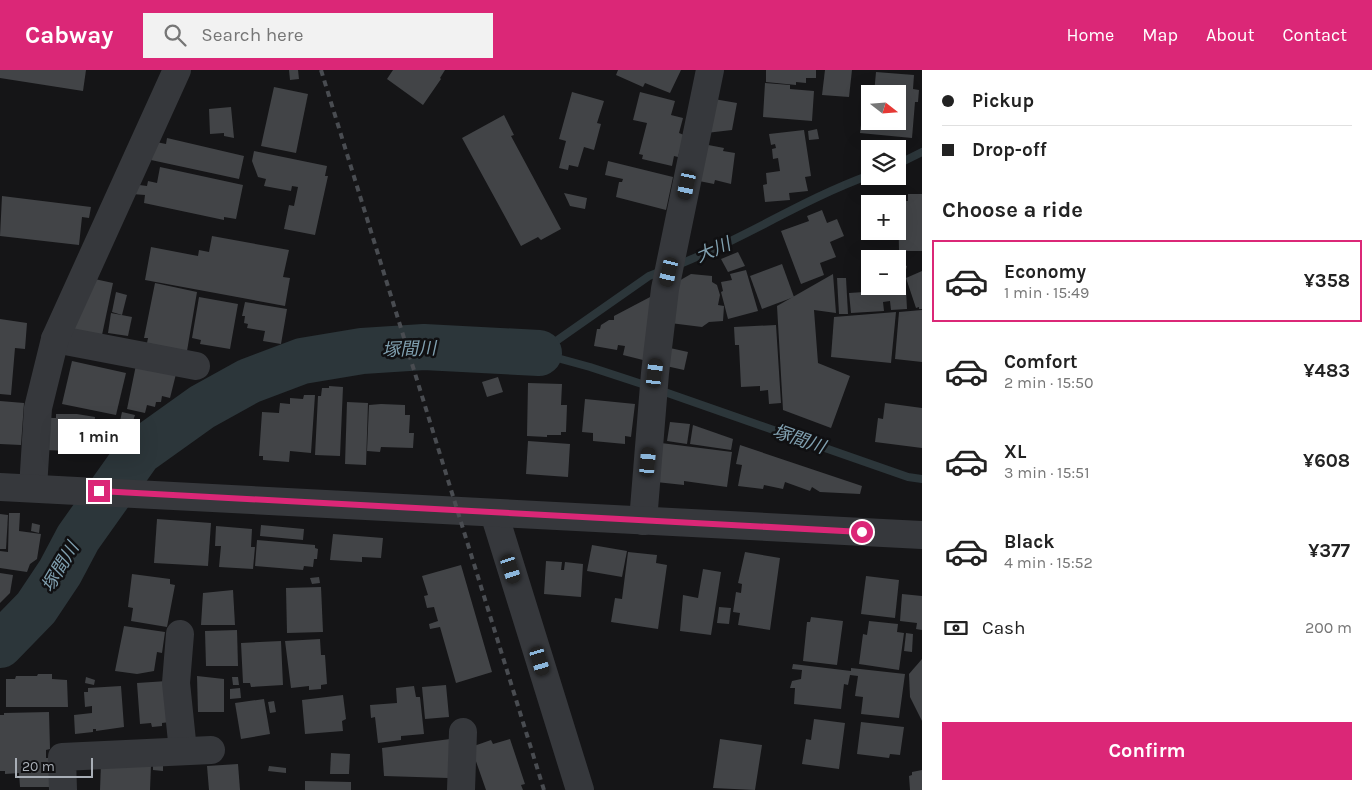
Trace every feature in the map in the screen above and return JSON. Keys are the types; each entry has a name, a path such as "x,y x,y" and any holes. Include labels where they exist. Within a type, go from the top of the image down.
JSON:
{"street":[{"path":"33,488 38,408 55,340 177,70"},
{"path":"643,522 655,373 665,289 710,70"},
{"path":"55,340 196,366"},
{"path":"0,487 83,490 643,522 922,535"},
{"path":"494,513 580,790"},
{"path":"180,634 176,683 183,751"},
{"path":"461,790 462,732"},
{"path":"63,790 62,757 211,750"}],"building":[{"path":"0,70 86,70 83,91 0,78"},
{"path":"289,70 298,70 299,79 290,80"},
{"path":"393,70 445,70 423,105 387,79"},
{"path":"618,70 681,70 670,93 645,83 643,87 616,75"},
{"path":"766,70 816,70 816,78 806,78 806,83 796,82 796,85 766,82"},
{"path":"825,70 852,70 849,97 822,95"},
{"path":"876,72 914,75 913,89 919,90 918,102 915,102 912,138 860,133 861,125 861,130 906,130 906,85 875,85"},
{"path":"765,83 790,85 790,89 814,91 812,121 763,117"},
{"path":"274,87 308,94 296,153 261,146"},
{"path":"572,92 604,101 597,123 601,124 594,150 584,147 578,167 569,165 568,170 559,168 566,141 559,139"},
{"path":"640,92 675,101 671,115 683,118 679,133 684,135 678,157 674,156 672,166 642,159 643,155 639,154 647,123 633,120"},
{"path":"714,99 737,103 732,130 706,133"},
{"path":"231,107 234,138 224,136 224,133 210,134 209,109"},
{"path":"504,115 514,135 511,136 561,229 541,240 538,237 521,246 462,138"},
{"path":"817,129 819,139 809,140 808,131"},
{"path":"804,130 811,176 805,177 808,191 789,193 790,200 765,202 763,185 767,184 766,173 780,171 778,158 773,159 772,149 776,148 775,144 771,145 769,134"},
{"path":"167,138 244,156 239,179 151,160 156,142 166,144"},
{"path":"703,144 724,148 723,151 735,153 731,184 715,180 714,184 694,180"},
{"path":"254,151 327,166 325,176 328,176 315,235 284,229 289,205 294,206 298,187 292,186 291,191 264,186 266,179 258,177 252,161"},
{"path":"608,161 673,177 666,210 616,197 619,182 622,182 623,179 605,175"},
{"path":"160,167 243,185 236,219 224,217 224,220 144,203 145,195 132,194 132,184 147,186 148,181 157,183"},
{"path":"564,193 587,198 585,209 570,206"},
{"path":"908,194 922,194 922,251 899,250 899,240 906,240 906,201 908,201"},
{"path":"2,196 91,207 89,218 82,217 79,245 0,236"},
{"path":"822,210 827,223 837,219 844,236 830,242 836,257 820,263 824,275 801,284 781,231 809,221 807,216"},
{"path":"212,236 289,250 283,277 290,278 285,306 145,280 151,247 198,256 199,250 209,252"},
{"path":"738,252 745,266 728,272 721,259"},
{"path":"782,264 794,297 762,309 750,276"},
{"path":"746,270 758,311 728,319 721,292 723,291 721,282 732,280 730,274"},
{"path":"922,271 922,309 916,308 906,278"},
{"path":"691,274 712,276 712,282 717,285 720,295 718,305 724,306 723,321 709,322 702,327 670,323 677,282"},
{"path":"833,274 836,313 814,310 818,363 850,376 831,428 783,410 777,306"},
{"path":"90,278 113,283 102,335 73,329"},
{"path":"837,278 846,278 848,314 839,314"},
{"path":"155,283 197,292 187,351 147,343 148,338 144,338"},
{"path":"906,290 907,309 891,310 890,301 883,302 884,311 851,313 849,293 861,292 861,295 906,295"},
{"path":"116,292 127,295 122,315 112,312"},
{"path":"652,296 647,361 623,355 625,346 618,345 617,350 594,346 597,329 600,329 601,325 609,320 614,320 614,316"},
{"path":"199,297 238,304 230,349 200,344 201,340 192,338"},
{"path":"245,302 287,309 281,344 263,341 265,331 247,328 248,324 244,323 245,316 242,316"},
{"path":"922,310 922,362 895,359 899,312"},
{"path":"896,312 891,363 831,357 834,317"},
{"path":"111,313 132,317 128,336 108,333"},
{"path":"0,319 27,323 25,349 15,348 11,395 0,394"},
{"path":"776,325 781,403 769,404 768,390 760,391 760,386 741,387 739,345 735,345 734,327"},
{"path":"670,348 688,352 684,370 666,366"},
{"path":"72,361 126,373 116,415 62,404"},
{"path":"136,365 176,374 170,398 162,396 161,402 156,402 155,407 147,405 145,413 127,409"},
{"path":"498,377 503,392 487,397 482,382"},
{"path":"528,383 562,384 561,405 567,405 566,432 561,432 561,435 547,435 547,437 527,436"},
{"path":"329,386 343,387 340,456 315,455 318,396 321,396 322,388 329,388"},
{"path":"304,395 315,395 311,453 290,451 289,462 263,460 263,456 259,456 262,412 279,413 280,403 290,404 290,398 303,399"},
{"path":"585,399 635,404 631,437 625,436 625,444 593,441 593,433 582,432"},
{"path":"0,401 24,403 21,445 0,444"},
{"path":"347,402 368,403 366,465 345,464"},
{"path":"885,403 922,408 922,448 875,442 878,418 883,419"},
{"path":"369,405 405,405 405,415 410,415 409,433 414,433 413,448 381,447 380,452 367,451"},
{"path":"122,412 135,415 132,424 120,421"},
{"path":"56,414 77,414 95,417 92,452 45,450 47,418 56,418"},
{"path":"99,420 122,424 121,432 106,451 95,450"},
{"path":"670,422 690,424 687,444 667,441"},
{"path":"693,425 733,439 731,450 690,444"},
{"path":"528,441 570,444 568,477 526,474"},
{"path":"661,443 732,452 727,487 684,481 684,485 656,482"},
{"path":"740,445 862,486 860,494 820,492 812,487 810,491 785,482 783,489 764,485 763,489 738,486 742,465 736,464"},
{"path":"9,513 20,513 19,531 41,534 37,559 30,564 27,572 0,568 0,551 8,552"},
{"path":"0,514 8,515 6,549 0,549"},
{"path":"157,519 211,523 208,566 154,563"},
{"path":"32,523 40,525 39,533 31,531"},
{"path":"261,525 304,529 303,540 260,536"},
{"path":"216,526 252,529 251,547 255,547 253,569 219,567 221,546 215,546"},
{"path":"333,534 383,538 381,558 362,557 362,562 330,560"},
{"path":"257,540 315,545 315,548 318,549 317,559 314,559 313,567 304,566 303,570 255,566"},
{"path":"592,545 627,551 622,577 587,571"},
{"path":"628,552 657,555 656,563 667,565 658,629 611,622 615,598 622,599"},
{"path":"745,552 780,558 770,630 738,625 740,613 733,612 736,592 741,593 742,584 738,583"},
{"path":"546,561 562,562 561,570 564,570 565,562 583,564 581,597 544,594"},
{"path":"461,565 492,672 456,683 440,627 430,629 429,624 438,621 434,607 427,608 424,596 428,595 422,576"},
{"path":"703,569 721,572 711,635 680,631 683,595 698,598"},
{"path":"0,573 13,575 10,593 0,603"},
{"path":"132,574 170,579 170,584 175,585 167,627 131,621 133,608 128,607"},
{"path":"866,576 899,580 895,618 861,614"},
{"path":"319,577 320,583 312,584 310,578"},
{"path":"321,587 323,632 287,633 286,588"},
{"path":"233,590 235,625 201,625 203,593"},
{"path":"902,594 922,596 922,630 916,629 917,623 900,621"},
{"path":"719,607 731,608 729,624 717,623"},
{"path":"811,617 843,621 837,665 803,661 807,622 810,622"},
{"path":"869,621 898,624 897,632 904,633 899,670 859,664 863,634 867,635"},
{"path":"124,626 165,632 162,653 157,652 154,671 137,674 115,671"},
{"path":"237,630 238,666 206,666 205,631"},
{"path":"906,633 913,634 912,652 904,651"},
{"path":"320,639 321,655 325,655 327,684 321,685 321,689 309,690 309,686 291,688 285,641"},
{"path":"281,641 283,685 251,687 250,683 243,683 241,643"},
{"path":"922,659 922,721 910,697 909,674"},
{"path":"793,664 851,671 851,668 905,674 899,718 861,714 863,697 855,696 858,676 850,675 848,685 844,684 841,709 794,704 795,688 790,688 792,681 801,679 802,670 792,669"},
{"path":"38,674 52,674 52,679 67,680 68,707 6,707 6,679 15,679 16,676 37,676"},
{"path":"197,676 224,679 224,712 198,712"},
{"path":"86,677 95,680 94,685 85,683"},
{"path":"232,677 238,677 239,685 233,685"},
{"path":"167,681 170,722 162,723 162,726 152,727 151,723 140,724 137,683"},
{"path":"446,685 449,717 425,719 422,687"},
{"path":"121,686 124,727 96,731 96,729 93,729 93,732 75,734 74,715 92,713 92,706 85,707 84,692 88,692 88,688"},
{"path":"414,686 416,697 420,697 424,734 401,736 401,740 378,743 375,717 371,718 370,705 397,703 396,688"},
{"path":"240,688 241,698 230,699 230,689"},
{"path":"343,695 346,719 342,721 343,731 305,734 302,700"},
{"path":"264,699 270,734 241,739 235,703"},
{"path":"274,701 276,712 270,713 268,702"},
{"path":"49,712 50,749 46,750 46,758 50,758 50,787 20,787 19,773 5,774 5,771 0,771 0,715 4,715 4,713"},
{"path":"814,719 845,723 839,769 802,764 806,739 811,740"},
{"path":"861,722 904,727 900,755 890,754 889,758 857,754"},
{"path":"450,739 448,778 384,776 382,748"},
{"path":"510,739 525,784 521,785 523,790 486,790 471,747 491,740 493,744"},
{"path":"720,739 762,745 755,790 713,788"},
{"path":"331,753 350,754 349,774 330,774"},
{"path":"153,758 163,759 163,771 153,770"},
{"path":"101,763 151,765 150,790 100,790"},
{"path":"238,764 240,790 209,790 207,766"},
{"path":"269,766 286,768 286,773 268,771"},
{"path":"922,770 922,790 910,790 909,776 912,775 912,772"},
{"path":"305,781 351,782 351,790 305,790"}],"waterway":[{"name":"大川","path":"906,160 922,152"},
{"name":"大川","path":"675,266 700,256 821,196 861,179"},
{"name":"大川","path":"539,353 649,276 662,271"},
{"name":"塚間川","path":"0,645 36,608 60,572 78,538 139,452 202,407 249,381 302,361 362,351 424,347 539,353"},
{"name":"塚間川","path":"539,353 648,386"},
{"name":"塚間川","path":"659,390 908,477 922,479"}],"railway":[{"path":"321,70 544,790"}],"route":[{"path":"99,491 643,522 862,532"}]}
